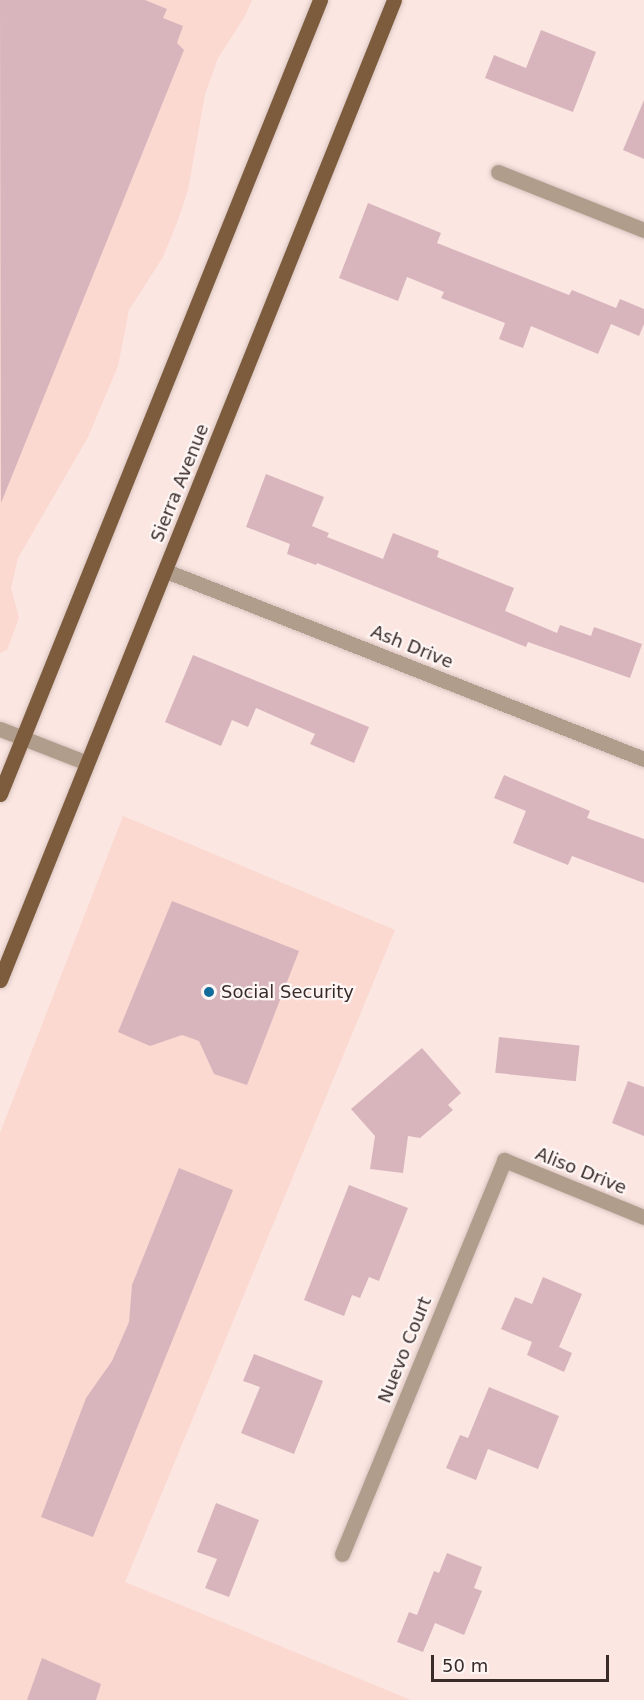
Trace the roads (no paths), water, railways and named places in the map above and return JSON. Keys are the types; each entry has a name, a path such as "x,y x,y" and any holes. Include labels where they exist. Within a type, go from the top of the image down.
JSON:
{"main road":[{"path":"0,794 320,0"},
{"name":"Sierra Avenue","path":"0,980 394,0"}],"street":[{"path":"498,172 644,230"},
{"name":"Ash Drive","path":"166,571 644,759"},
{"path":"0,729 87,764"},
{"name":"Aliso Drive","path":"504,1160 644,1217"},
{"name":"Nuevo Court","path":"342,1554 504,1160"}],"place":[{"name":"Social Security","path":"209,992"}]}
